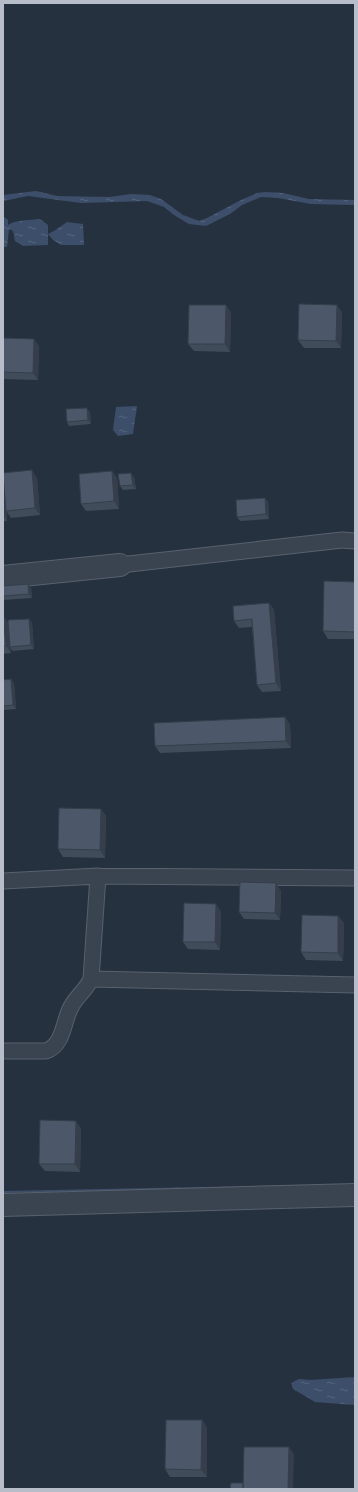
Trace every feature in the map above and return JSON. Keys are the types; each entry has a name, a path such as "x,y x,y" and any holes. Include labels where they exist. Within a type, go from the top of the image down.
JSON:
{"street":[{"path":"3,577 120,565"},
{"path":"3,1204 355,1195"}],"lane":[{"path":"120,565 342,540 355,541"},
{"path":"3,880 98,876 355,878"},
{"path":"3,1051 46,1051 52,1049 59,1041 71,1006 91,980 98,876"},
{"path":"91,980 355,985"}],"water":[{"path":"36,191 57,196 109,197 131,194 150,195 161,199 183,215 199,221 241,200 257,193 265,192 283,193 309,199 355,200 355,205 311,204 278,198 261,197 242,205 230,214 206,226 189,224 164,207 147,201 81,203 28,196 3,201 3,195"},
{"path":"3,216 8,220 8,225 19,221 40,219 48,225 48,245 23,246 15,241 13,231 9,229 7,247 3,247"},
{"path":"67,222 83,224 84,245 61,245 53,240 48,234"},
{"path":"137,406 133,434 118,436 113,430 116,407"},
{"path":"355,1185 3,1193 3,1191"},
{"path":"355,1377 355,1405 315,1402 293,1389 291,1383 299,1379 310,1380"}],"building":[{"path":"299,304 337,305 336,341 298,340"},
{"path":"189,305 226,305 225,344 188,344"},
{"path":"3,338 34,339 33,373 3,372"},
{"path":"87,408 88,420 67,422 66,409"},
{"path":"32,470 35,508 6,511 3,473"},
{"path":"112,471 114,501 81,504 79,474"},
{"path":"131,473 133,485 120,486 118,474"},
{"path":"265,498 266,514 237,517 236,500"},
{"path":"324,581 355,582 355,632 323,631"},
{"path":"28,584 29,594 3,596 3,586"},
{"path":"269,603 276,683 257,685 252,619 234,621 233,606"},
{"path":"3,616 6,646 3,646"},
{"path":"29,619 31,645 10,647 8,620"},
{"path":"11,679 13,705 3,706 3,680"},
{"path":"285,717 286,741 155,746 154,723"},
{"path":"59,808 101,809 100,850 58,849"},
{"path":"240,882 276,883 275,913 239,912"},
{"path":"184,903 216,904 215,942 183,942"},
{"path":"302,915 338,916 338,953 301,952"},
{"path":"40,1120 76,1121 75,1164 39,1164"},
{"path":"166,1420 202,1420 201,1470 165,1469"},
{"path":"244,1447 289,1447 288,1489 243,1489"},
{"path":"231,1483 243,1483 243,1489 230,1489"}]}
